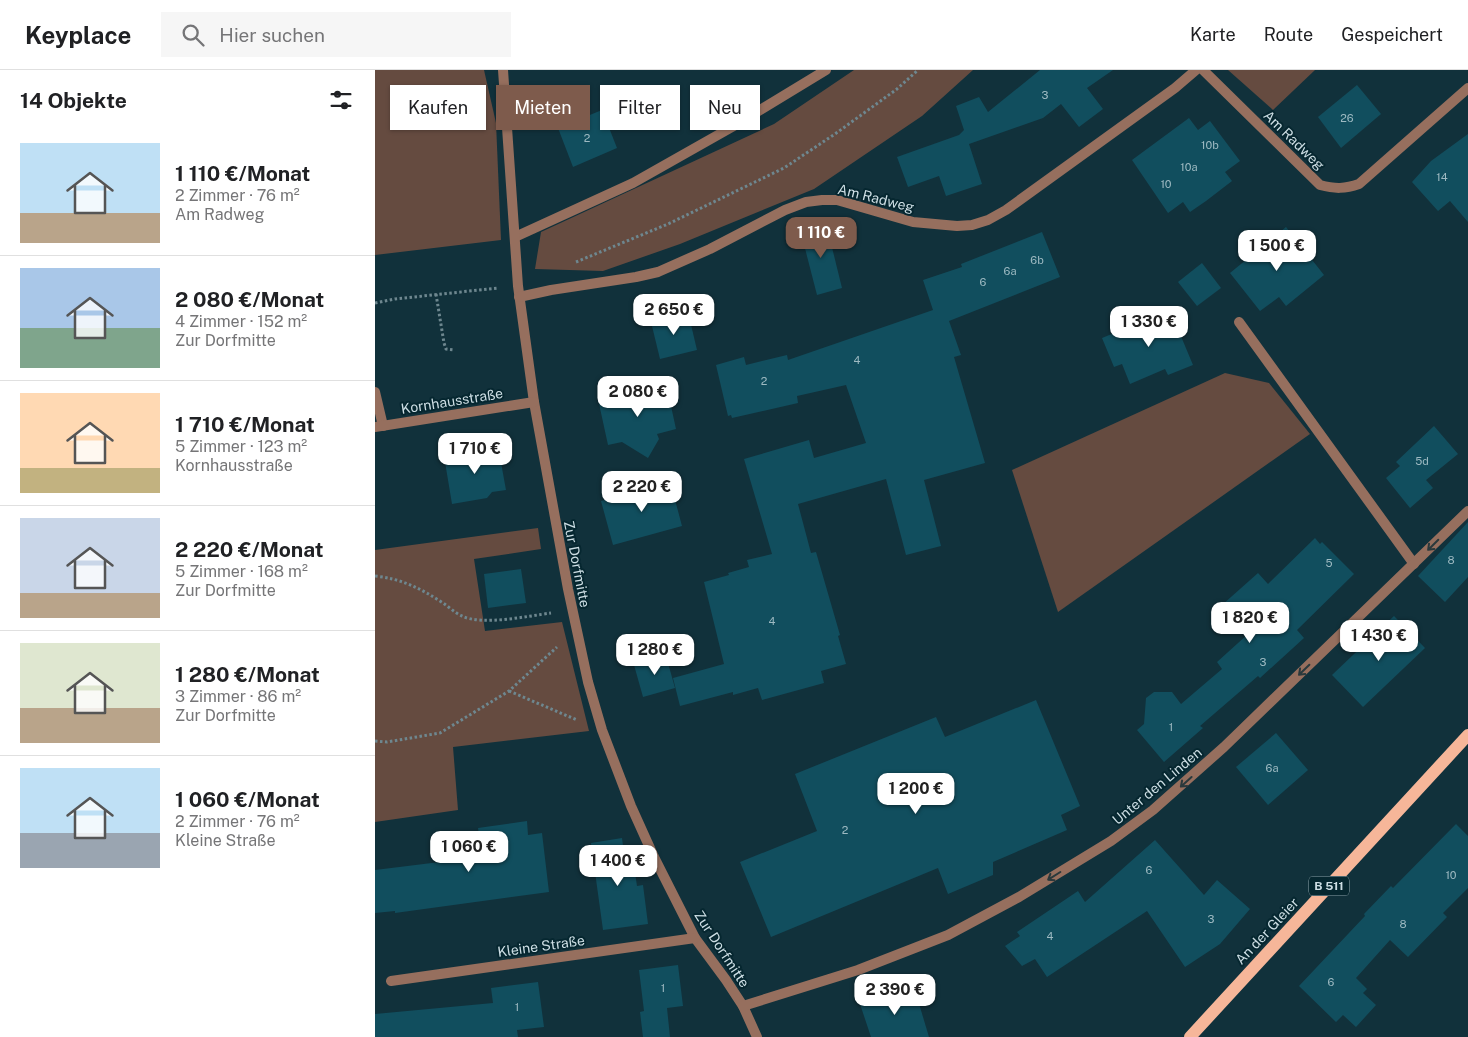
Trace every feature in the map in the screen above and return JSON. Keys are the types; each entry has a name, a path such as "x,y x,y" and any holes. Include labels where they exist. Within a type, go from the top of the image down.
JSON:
{"main road":[{"name":"An der Gleier","path":"1190,1037 1468,736"}],"street":[{"name":"Zur Dorfmitte","path":"503,70 518,291 533,402 572,611 588,682 602,730 643,832 695,938 743,1006 757,1037"},
{"path":"515,237 633,183 732,127 826,70"},
{"name":"Am Radweg","path":"518,291 551,290 658,272 710,249 785,210 806,202 837,200 913,222 942,225 972,225 988,220 1005,210 1175,88 1196,70"},
{"name":"Am Radweg","path":"1203,70 1321,185 1333,189 1345,189 1359,184 1468,88"},
{"path":"1239,322 1414,564"},
{"path":"375,392 379,427"},
{"name":"Kornhausstraße","path":"379,427 533,402"},
{"name":"Unter den Linden","path":"743,1006 859,970 948,935 1019,897 1111,841 1153,810 1189,778 1468,511"},
{"name":"Kleine Straße","path":"391,981 695,938"}],"path":[{"path":"571,264 668,224 784,168 897,89 918,70"},
{"path":"375,303 436,294 518,291"},
{"path":"436,294 444,343 446,349 454,350"},
{"path":"375,576 405,582 423,590 463,617 473,619 485,621 572,611"},
{"path":"375,741 396,740 440,732 509,691 576,629"},
{"path":"509,691 602,730"}],"shaded area":[{"path":"375,70 484,70 496,123 501,240 375,255"},
{"path":"854,70 973,70 922,116 814,189 680,244 603,271 535,269 541,232 774,124"},
{"path":"1228,70 1315,70 1273,110"},
{"path":"1225,373 1269,383 1310,434 1058,612 1012,470"},
{"path":"538,528 541,549 474,559 485,631 562,622 589,731 453,747 458,810 375,822 375,550"}],"building":[{"path":"1040,70 1113,70 1087,88 1103,109 1079,127 1061,104 1043,118 969,144 982,184 946,196 939,176 908,187 897,157 959,135 964,130 956,106 979,97 988,112"},
{"path":"1357,85 1381,114 1341,148 1318,117"},
{"path":"600,111 600,130 610,130 617,148 573,167 559,130 590,130 590,115"},
{"path":"1189,118 1198,130 1210,121 1240,161 1225,172 1232,181 1206,201 1190,212 1183,202 1168,213 1132,160"},
{"path":"1468,134 1468,222 1450,201 1438,211 1412,182 1431,161"},
{"path":"826,223 842,288 817,295 800,229"},
{"path":"1286,227 1324,275 1286,306 1279,297 1260,311 1230,273"},
{"path":"1042,232 1060,277 949,321 961,355 954,357 985,463 924,480 941,546 906,555 886,479 798,504 811,553 816,552 840,635 838,636 846,664 821,671 824,683 762,700 758,688 733,695 733,692 680,706 673,678 724,664 704,582 749,567 747,560 772,554 744,459 809,440 814,458 866,443 846,385 797,396 798,403 732,418 731,415 728,416 716,365 744,357 746,365 787,355 788,360 933,310 923,280 962,267 961,264"},
{"path":"1202,263 1221,288 1197,306 1178,282"},
{"path":"1170,310 1193,365 1168,375 1165,369 1130,384 1122,364 1114,367 1102,338"},
{"path":"688,312 697,350 660,359 651,322"},
{"path":"666,383 676,429 657,434 659,439 648,458 622,442 608,445 598,399"},
{"path":"1434,426 1458,454 1426,480 1433,488 1410,508 1386,478 1400,466 1396,462"},
{"path":"498,446 506,490 492,492 487,498 452,504 444,456"},
{"path":"670,481 682,526 613,545 601,501"},
{"path":"1468,522 1468,577 1445,602 1418,576"},
{"path":"1315,538 1320,544 1322,542 1354,574 1297,630 1304,638 1260,678 1258,676 1200,726 1203,728 1164,762 1137,730 1144,724 1146,698 1154,692 1172,692 1181,704 1222,669 1217,662 1248,634 1222,605 1258,573 1268,584"},
{"path":"521,569 526,603 488,608 484,574"},
{"path":"1394,616 1425,648 1363,707 1332,675"},
{"path":"666,656 675,688 643,697 634,665"},
{"path":"1036,700 1080,806 1061,815 1067,830 993,862 993,875 948,894 938,868 771,937 740,862 817,831 795,774 936,717 945,737"},
{"path":"1276,733 1308,770 1268,805 1236,767"},
{"path":"527,821 528,835 542,833 549,892 395,913 395,911 375,913 375,870 456,860 454,844 480,841 478,828"},
{"path":"1456,824 1468,836 1468,888 1443,913 1447,917 1408,957 1390,940 1356,978 1367,989 1363,993 1376,1005 1356,1027 1343,1015 1336,1022 1299,986 1391,886 1393,888"},
{"path":"622,838 625,861 633,859 637,886 643,885 648,924 603,930 591,843"},
{"path":"1155,840 1204,895 1217,880 1250,909 1220,944 1185,967 1147,911 1047,977 1035,959 1022,966 1005,946 1020,936 1017,932 1078,891 1085,902"},
{"path":"678,965 683,1006 667,1008 670,1037 643,1037 640,1012 644,1011 639,970"},
{"path":"538,982 544,1027 517,1030 518,1037 375,1037 375,1014 493,1003 491,988"},
{"path":"914,987 929,1037 871,1037 860,1004"}]}
